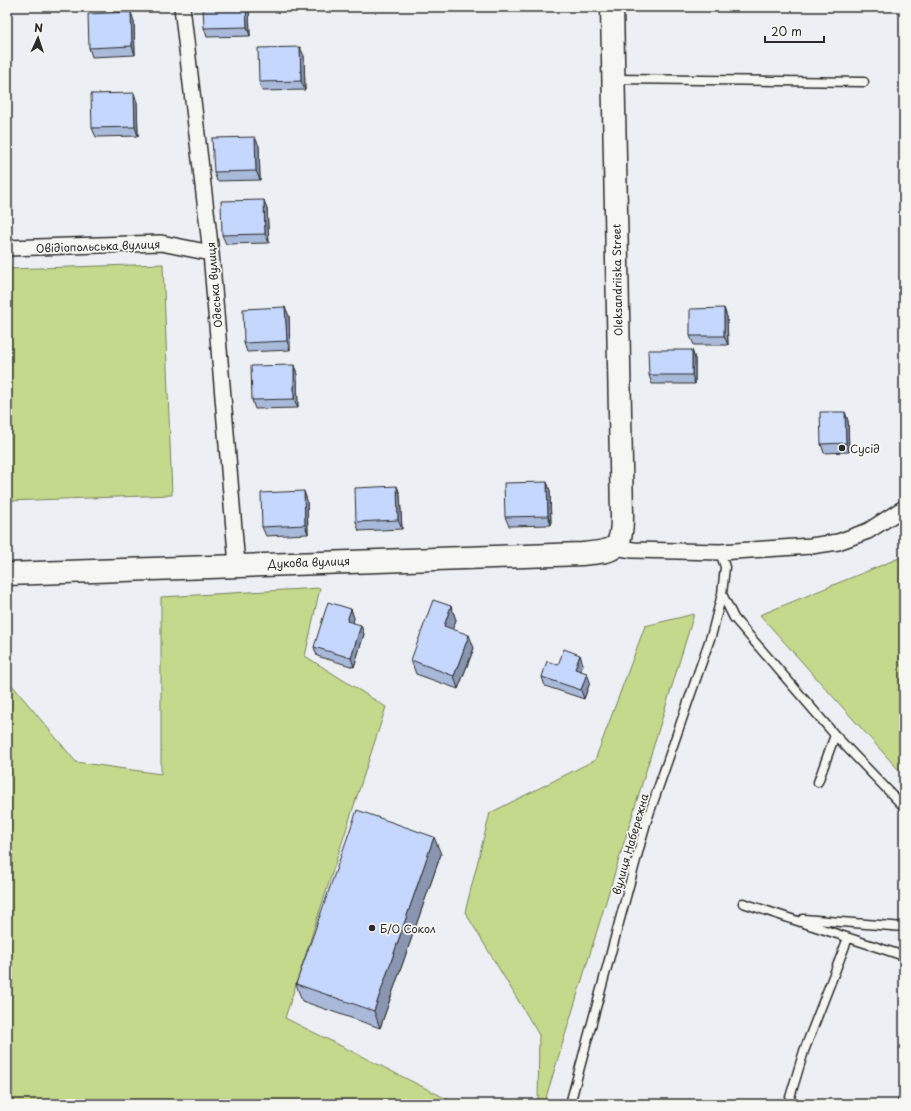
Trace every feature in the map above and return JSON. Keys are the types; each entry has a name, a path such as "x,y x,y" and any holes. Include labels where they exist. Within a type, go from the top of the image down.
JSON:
{"street":[{"name":"Одеська вулиця","path":"182,7 211,253 237,565"},
{"name":"Oleksandriiska Street","path":"612,7 622,515 621,534 618,543 613,548"},
{"name":"Овідіопольська вулиця","path":"7,248 161,243 211,253"},
{"path":"613,548 634,550 720,552 811,546 838,542 868,531 904,508"},
{"name":"Дукова вулиця","path":"7,574 582,554 613,548"}],"lane":[{"path":"613,79 864,82"},
{"name":"вулиця Набережна","path":"570,1104 646,823 712,633 722,594 725,567 720,552"},
{"path":"722,594 734,618 835,735 904,807"},
{"path":"818,782 835,735"},
{"path":"743,904 904,956"},
{"path":"789,918 904,927"},
{"path":"788,1104 804,1051 848,938"},
{"path":"902,1104 904,1097"}],"green space":[{"path":"163,264 172,495 7,501 7,269"},
{"path":"904,556 904,776 760,615"},
{"path":"320,588 305,656 386,707 285,1018 457,1104 7,1104 7,679 76,762 161,774 161,597"},
{"path":"694,614 544,1104 538,1104 539,1035 465,912 490,813 595,760 645,626"}],"building":[{"path":"203,7 246,7 247,27 204,28"},
{"path":"131,12 132,46 89,48 88,14"},
{"path":"300,47 301,81 259,82 258,48"},
{"path":"134,93 135,127 92,128 91,94"},
{"path":"255,137 256,171 214,172 212,138"},
{"path":"264,200 265,234 222,235 221,201"},
{"path":"285,307 287,341 244,343 243,309"},
{"path":"724,308 724,336 690,336 690,309"},
{"path":"648,350 692,350 692,375 649,375"},
{"path":"294,365 294,399 252,400 251,366"},
{"path":"820,412 845,412 846,443 821,444"},
{"path":"547,482 548,516 505,517 504,483"},
{"path":"397,486 398,520 356,522 355,488"},
{"path":"304,491 305,525 262,527 261,493"},
{"path":"433,600 451,606 444,626 469,635 454,676 411,660"},
{"path":"328,602 351,609 347,621 361,625 351,658 314,647"},
{"path":"564,649 580,655 575,669 587,673 581,690 542,677 547,661 558,665"},
{"name":"Б/О Сокол","path":"357,810 434,837 374,1011 296,984"}],"place":[{"name":"Сусід","path":"842,448"},
{"name":"Б/О Сокол","path":"372,928"}]}
